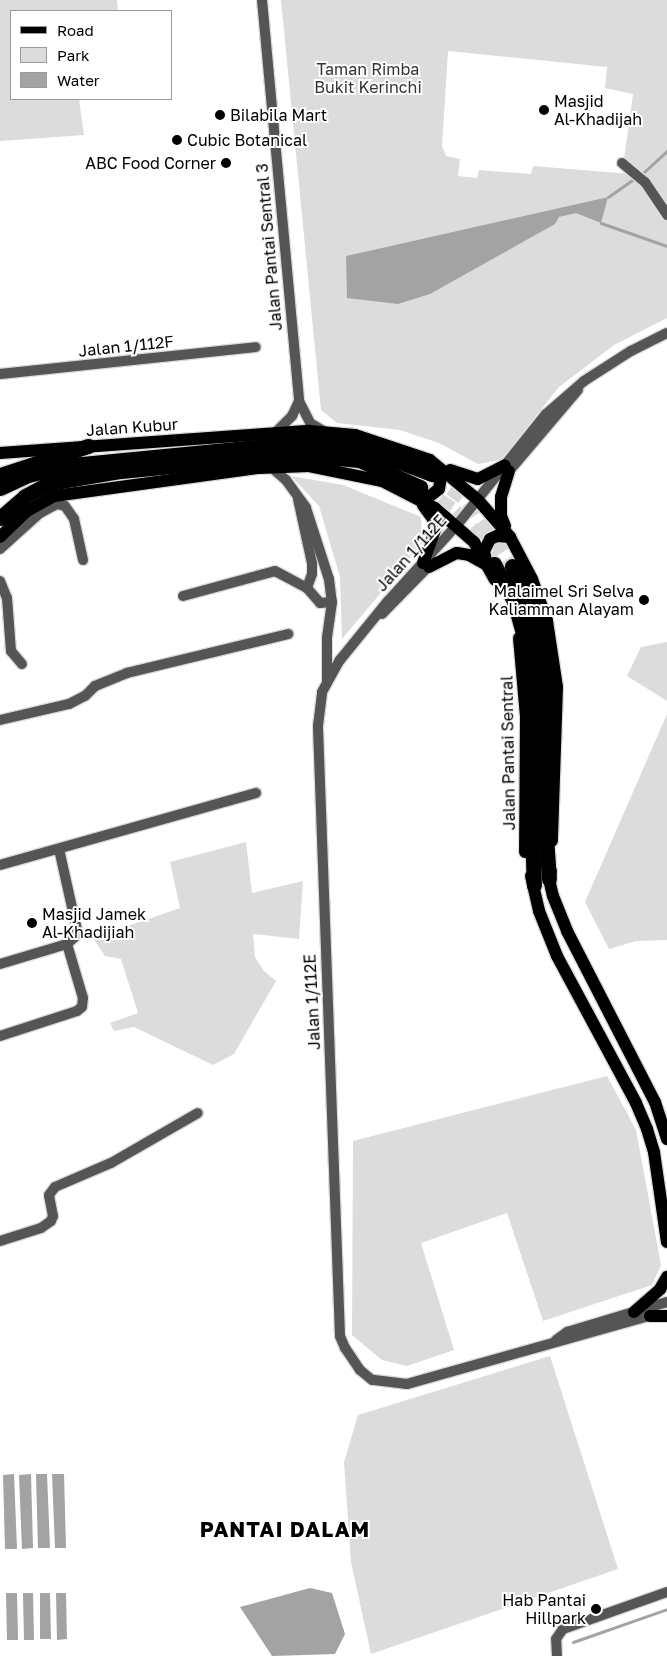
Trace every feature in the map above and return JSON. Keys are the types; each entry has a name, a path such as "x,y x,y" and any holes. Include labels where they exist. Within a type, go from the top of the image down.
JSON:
{"highway":[{"path":"146,463 271,433"},
{"path":"0,518 25,496 49,483 245,445 308,442 365,450 431,467"},
{"path":"0,475 88,446"},
{"path":"0,488 28,475 72,464 146,463 280,456 335,456 371,464 418,493"},
{"path":"146,463 265,468"},
{"path":"490,564 514,601 531,662 535,710 532,802 534,885"},
{"path":"512,566 532,611 546,678 543,794 549,879"}],"main road":[{"path":"271,433 327,432 376,440 431,467 466,478 478,479 507,468"},
{"name":"Jalan Kubur","path":"0,452 271,433"},
{"path":"0,537 27,511 54,496 169,479 265,468 330,468 382,481 430,496 439,489 440,474 431,467"},
{"path":"431,467 480,502 510,537"},
{"path":"507,468 500,504 510,537 535,586 547,621 556,666 552,863 549,879 570,940 664,1124 667,1139"},
{"path":"418,493 460,527 490,564"},
{"path":"418,493 428,509 436,528 426,565"},
{"path":"490,564 484,551 490,539 497,536 510,537"},
{"path":"426,565 457,553 468,554 490,564"},
{"path":"534,885 546,931 590,1021 636,1103 646,1129 654,1152 667,1242"},
{"path":"590,1021 607,1012"},
{"path":"646,1129 664,1124"},
{"path":"634,1312 660,1289 667,1277"},
{"path":"650,1316 667,1316"}],"street":[{"name":"Jalan Pantai Sentral 3","path":"262,0 299,401 310,423 327,432"},
{"path":"622,163 645,182 667,215"},
{"name":"Jalan 1/112E","path":"555,1340 407,1384 388,1384 372,1380 352,1360 340,1336 318,758 320,704 327,682 367,627 399,600 507,468 584,381 631,351 667,333"},
{"name":"Jalan 1/112F","path":"0,374 256,347"},
{"path":"271,433 292,416 299,401"},
{"path":"265,468 297,493 316,531 330,579 332,602 327,638 327,682"},
{"path":"297,493 312,563 312,574 307,588"},
{"path":"0,549 40,513 57,504 65,506 74,519 83,560"},
{"path":"183,596 267,571 281,574 307,588 320,603 332,602"},
{"path":"0,581 7,598 11,651 22,664"},
{"path":"0,720 69,704 85,696 95,686 127,673 288,634"},
{"path":"0,865 256,793"},
{"path":"0,964 67,944 78,934 59,849"},
{"path":"0,1036 77,1011 82,1007 84,998 67,944"},
{"path":"0,1241 41,1228 51,1221 53,1216 49,1195 55,1187 111,1163 198,1113"},
{"path":"555,1340 567,1332 667,1302"},
{"path":"555,1340 570,1339 667,1311"},
{"path":"557,1656 559,1634 590,1620 667,1592"}],"green space":[{"path":"0,0 117,0 118,10 10,10 10,100 79,100 84,135 0,141"},
{"name":"Taman Rimba Bukit Kerinchi","path":"281,0 667,0 667,208 648,180 624,159 633,94 605,88 607,67 448,51 442,146 446,156 460,159 458,176 477,178 479,170 531,174 533,166 631,174 667,222 667,318 614,345 559,387 501,460 478,464 439,443 400,430 337,423 321,410","holes":["608,197 559,217 346,256"]},
{"path":"291,476 343,485 421,517 422,544 342,639 340,577 319,506"},
{"path":"667,642 667,701 627,676 641,647"},
{"path":"667,714 667,940 636,941 609,949 585,902"},
{"path":"246,842 252,893 303,881 299,939 253,934 255,957 264,971 276,981 234,1054 213,1065 134,1027 114,1031 110,1023 138,1013 121,959 105,956 93,938 180,908 170,862"},
{"path":"607,1076 636,1130 661,1265 652,1285 543,1321 507,1213 421,1243 454,1350 407,1366 382,1360 352,1335 353,1141"},
{"path":"550,1356 618,1569 371,1654 351,1562 344,1462 358,1415"}],"water":[{"path":"608,197 601,223 576,213 559,217 555,224 430,294 398,304 347,298 346,256"},
{"path":"14,1474 17,1549 5,1549 3,1475"},
{"path":"31,1474 33,1548 22,1549 19,1475"},
{"path":"36,1474 47,1474 50,1548 38,1548"},
{"path":"52,1474 64,1474 66,1548 55,1548"},
{"path":"310,1588 332,1593 345,1634 335,1654 272,1656 240,1607"},
{"path":"6,1593 17,1593 18,1640 7,1640"},
{"path":"23,1593 33,1593 34,1640 24,1640"},
{"path":"40,1593 50,1593 51,1639 40,1639"},
{"path":"56,1593 66,1593 67,1639 57,1640"}],"waterway":[{"path":"643,173 667,151"},
{"path":"608,197 635,178"},
{"path":"601,223 667,246"},
{"path":"573,1642 667,1609"}],"tunnel":[{"path":"432,474 469,501 512,566"},
{"path":"420,487 455,511 477,534 492,560"}],"place":[{"name":"Masjid Al-Khadijah","path":"544,110"},
{"name":"Bilabila Mart","path":"220,115"},
{"name":"Cubic Botanical","path":"177,140"},
{"name":"ABC Food Corner","path":"226,163"},
{"name":"Malaimel Sri Selva Kaliamman Alayam","path":"644,600"},
{"name":"Masjid Jamek Al-Khadijiah","path":"32,923"},
{"name":"Hab Pantai Hillpark","path":"596,1609"}],"district":[{"name":"PANTAI DALAM","path":"285,1529"}]}
